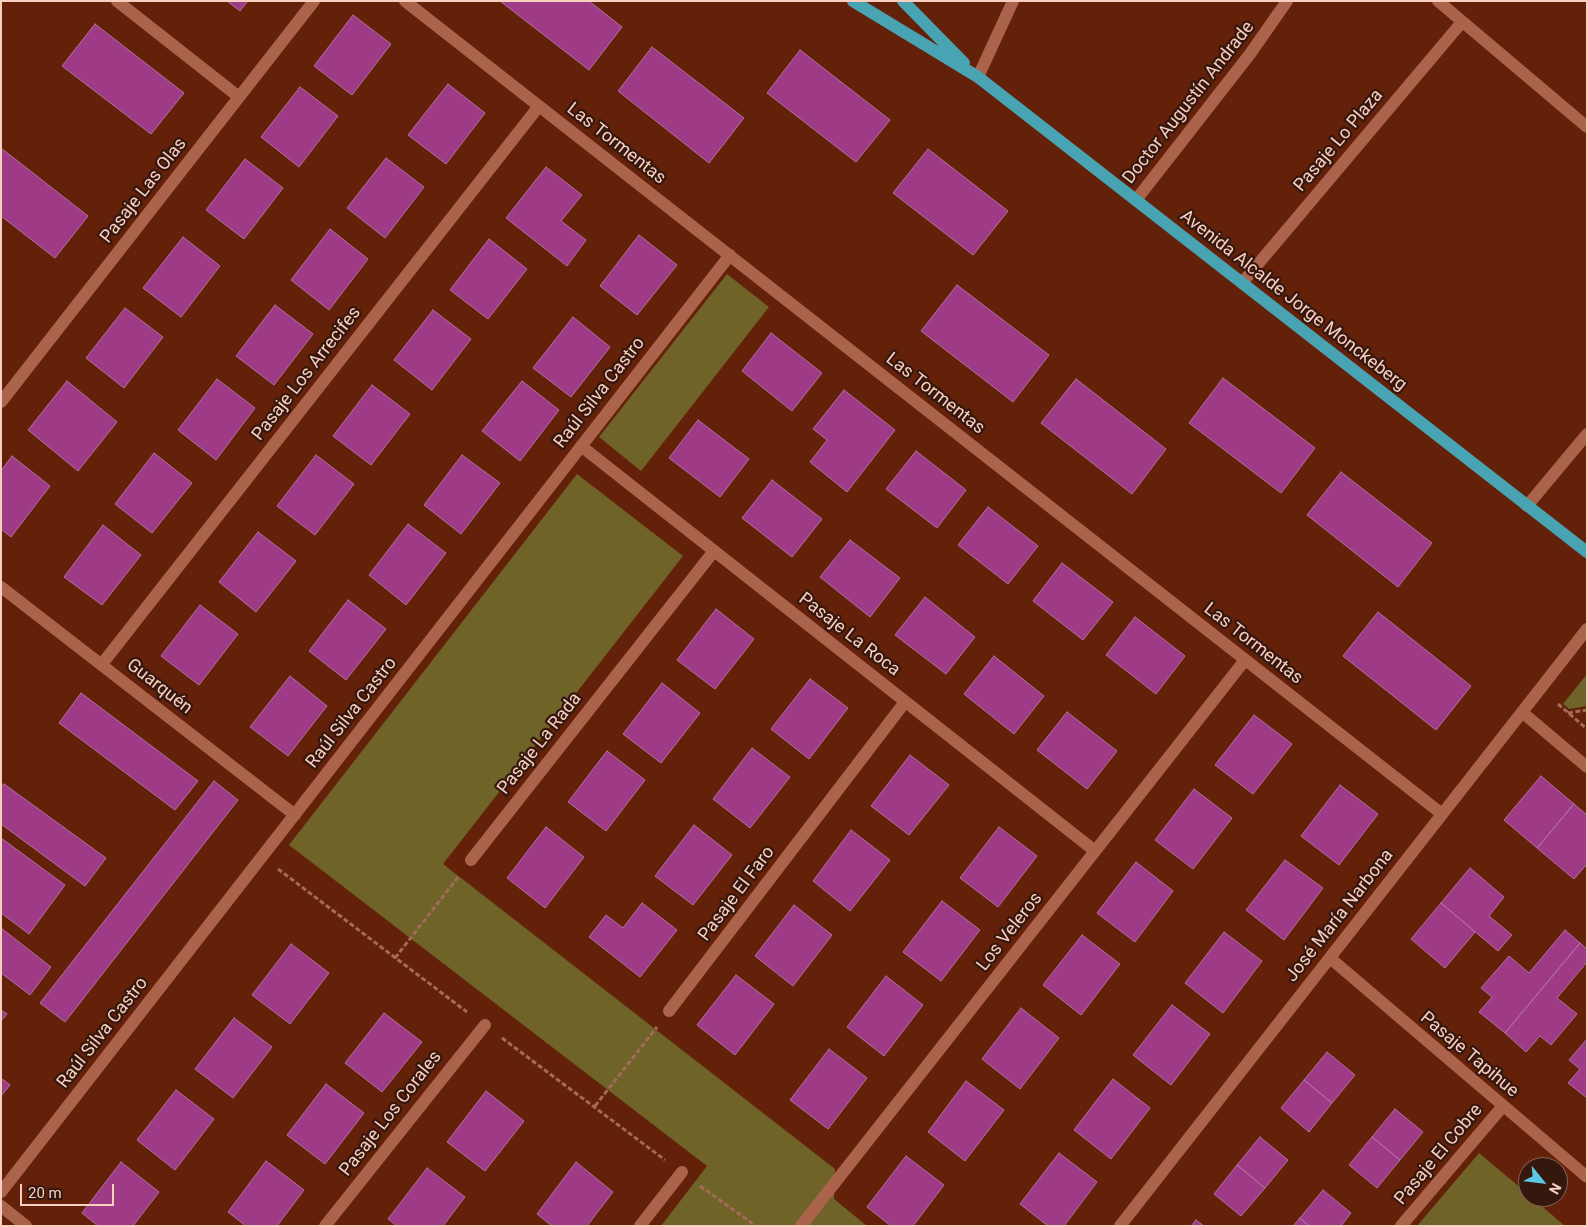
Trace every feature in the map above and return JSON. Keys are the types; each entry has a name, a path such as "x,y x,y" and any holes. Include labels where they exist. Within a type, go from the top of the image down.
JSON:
{"main road":[{"name":"Avenida Alcalde Jorge Monckeberg","path":"853,1 978,77 1587,552"},
{"name":"Avenida Alcalde Jorge Monckeberg","path":"903,1 978,77"}],"street":[{"path":"117,1 239,97"},
{"name":"Pasaje Las Olas","path":"1,402 314,1"},
{"name":"Las Tormentas","path":"405,1 1442,814"},
{"path":"978,77 1013,1"},
{"name":"Doctor Augustín Andrade","path":"1136,200 1250,54 1287,1"},
{"path":"1438,1 1587,127"},
{"name":"Pasaje Lo Plaza","path":"1242,283 1462,22"},
{"name":"Pasaje Los Arrecifes","path":"102,664 539,106"},
{"name":"Raúl Silva Castro","path":"1,1192 730,255"},
{"path":"1527,506 1587,434"},
{"name":"Pasaje La Roca","path":"581,446 1095,851"},
{"name":"Pasaje La Rada","path":"471,860 714,551"},
{"name":"Guarquén","path":"1,586 295,815"},
{"name":"José María Narbona","path":"1120,1226 1587,629"},
{"name":"Los Veleros","path":"801,1226 1245,660"},
{"name":"Pasaje El Faro","path":"669,1011 905,702"},
{"path":"1522,712 1587,767"},
{"name":"Pasaje Tapihue","path":"1330,958 1587,1177"},
{"name":"Pasaje Los Corales","path":"325,1226 484,1025"},
{"name":"Pasaje El Cobre","path":"1402,1226 1503,1106"},
{"path":"640,1226 682,1172"},
{"path":"1,1206 26,1226"}],"path":[{"path":"1558,704 1587,729"},
{"path":"1568,713 1587,710"},
{"path":"262,857 394,958 756,1226"},
{"path":"394,958 471,860"},
{"path":"596,1106 669,1011"}],"shaded area":[{"path":"727,274 769,307 641,471 599,437"},
{"path":"577,474 683,556 443,864 835,1169 834,1199 867,1226 661,1226 707,1166 289,845"},
{"path":"1587,674 1587,706 1569,709 1563,704"},
{"path":"1479,1153 1518,1186 1518,1207 1543,1207 1565,1226 1417,1226"}],"building":[{"path":"227,1 248,1 240,11"},
{"path":"500,1 589,1 622,27 589,70"},
{"path":"353,15 391,44 352,95 314,66"},
{"path":"95,24 184,93 151,134 62,66"},
{"path":"652,47 744,118 709,163 618,91"},
{"path":"800,50 890,120 856,162 767,93"},
{"path":"448,84 485,113 446,164 408,135"},
{"path":"300,87 338,116 299,167 261,137"},
{"path":"1,148 88,216 55,258 1,216"},
{"path":"928,149 1008,211 973,255 893,193"},
{"path":"386,158 424,187 385,238 347,208"},
{"path":"245,159 283,188 244,239 206,210"},
{"path":"546,167 582,195 561,221 586,240 567,266 506,218"},
{"path":"330,229 368,259 329,310 291,280"},
{"path":"639,235 677,265 637,315 600,286"},
{"path":"183,237 220,266 181,317 143,288"},
{"path":"489,239 527,269 488,319 450,290"},
{"path":"957,285 1049,355 1013,402 921,331"},
{"path":"275,305 313,334 274,385 236,356"},
{"path":"125,308 163,337 124,388 86,358"},
{"path":"433,310 471,339 432,390 394,360"},
{"path":"573,317 610,347 571,397 533,368"},
{"path":"771,333 822,373 792,411 742,371"},
{"path":"1223,378 1315,448 1281,493 1189,423"},
{"path":"217,379 255,408 216,460 178,430"},
{"path":"1076,379 1166,449 1132,494 1041,423"},
{"path":"67,381 117,422 78,471 28,430"},
{"path":"522,381 559,410 520,461 482,431"},
{"path":"372,385 410,414 371,465 333,436"},
{"path":"844,390 895,430 847,492 810,462 827,440 813,429"},
{"path":"698,420 749,459 720,497 669,458"},
{"path":"916,451 966,490 937,528 886,489"},
{"path":"154,453 192,483 152,533 115,504"},
{"path":"316,455 354,484 315,535 277,506"},
{"path":"462,455 500,483 461,534 424,505"},
{"path":"12,456 50,486 11,537 1,529 1,471"},
{"path":"1341,472 1432,543 1398,587 1307,515"},
{"path":"772,480 822,519 792,557 742,518"},
{"path":"988,507 1038,546 1008,584 958,545"},
{"path":"408,524 446,553 406,605 369,575"},
{"path":"103,525 141,555 102,605 64,577"},
{"path":"258,532 296,561 256,612 219,582"},
{"path":"850,540 900,578 870,617 820,577"},
{"path":"1062,563 1113,602 1083,640 1033,601"},
{"path":"925,597 975,637 946,674 895,635"},
{"path":"348,600 386,629 346,680 309,651"},
{"path":"200,605 238,634 199,685 161,656"},
{"path":"716,609 754,639 715,689 677,660"},
{"path":"1378,612 1471,686 1436,730 1343,656"},
{"path":"1135,617 1185,656 1156,694 1106,655"},
{"path":"994,656 1044,696 1014,734 964,694"},
{"path":"290,676 327,706 288,756 250,727"},
{"path":"810,679 848,708 809,759 771,729"},
{"path":"662,683 700,713 661,763 623,734"},
{"path":"81,693 198,781 175,810 59,723"},
{"path":"1067,712 1117,751 1087,789 1037,750"},
{"path":"1254,715 1292,744 1253,794 1215,765"},
{"path":"752,748 790,777 750,828 713,799"},
{"path":"607,751 645,780 606,831 568,802"},
{"path":"910,755 949,785 909,835 871,806"},
{"path":"1541,776 1574,804 1537,848 1504,820"},
{"path":"214,781 238,800 65,1022 40,1003"},
{"path":"4,784 106,858 85,886 1,824 1,787"},
{"path":"1340,785 1378,814 1339,865 1301,836"},
{"path":"1194,789 1232,818 1193,869 1155,840"},
{"path":"1574,804 1587,815 1587,864 1574,879 1537,848"},
{"path":"694,825 732,855 693,905 655,876"},
{"path":"546,827 584,857 545,908 507,878"},
{"path":"999,827 1037,856 998,907 960,878"},
{"path":"851,830 890,860 850,911 813,881"},
{"path":"1,838 65,885 29,934 1,913"},
{"path":"1285,860 1323,888 1284,940 1246,910"},
{"path":"1136,862 1173,891 1135,942 1097,913"},
{"path":"1470,868 1504,897 1489,916 1512,935 1498,951 1441,903"},
{"path":"942,901 980,930 941,981 903,952"},
{"path":"642,903 677,930 640,977 589,937 606,915 623,928"},
{"path":"1441,903 1475,932 1445,968 1411,939"},
{"path":"794,905 832,935 793,986 755,956"},
{"path":"1,928 51,967 30,995 1,973"},
{"path":"1565,930 1580,943 1505,1033 1479,1012 1492,997 1481,988 1509,956 1529,973"},
{"path":"1224,932 1262,961 1223,1013 1185,983"},
{"path":"1082,935 1120,964 1081,1015 1043,985"},
{"path":"1580,943 1587,949 1587,962 1557,998 1577,1014 1551,1045 1540,1036 1526,1052 1505,1033"},
{"path":"291,944 329,973 290,1024 252,995"},
{"path":"736,975 774,1004 735,1055 697,1025"},
{"path":"886,976 923,1005 884,1056 847,1027"},
{"path":"1172,1005 1210,1034 1171,1085 1133,1055"},
{"path":"1021,1008 1059,1038 1020,1089 982,1059"},
{"path":"1,1010 7,1014 1,1021"},
{"path":"384,1013 422,1042 382,1092 345,1063"},
{"path":"234,1018 272,1047 233,1098 195,1069"},
{"path":"1587,1039 1587,1098 1568,1083 1580,1069 1569,1060"},
{"path":"829,1049 867,1078 828,1129 790,1100"},
{"path":"1327,1052 1355,1075 1332,1103 1304,1080"},
{"path":"1,1078 10,1085 1,1096"},
{"path":"1113,1079 1150,1108 1111,1159 1074,1130"},
{"path":"1304,1080 1332,1103 1309,1132 1281,1108"},
{"path":"966,1081 1004,1110 965,1161 928,1132"},
{"path":"326,1084 364,1113 325,1164 287,1135"},
{"path":"176,1090 214,1119 175,1170 137,1140"},
{"path":"486,1091 524,1121 485,1171 447,1142"},
{"path":"1395,1109 1423,1132 1400,1160 1372,1137"},
{"path":"1260,1137 1288,1160 1265,1188 1237,1165"},
{"path":"1372,1137 1400,1160 1377,1188 1349,1165"},
{"path":"1059,1153 1097,1182 1064,1226 1048,1226 1020,1204"},
{"path":"906,1156 944,1185 913,1226 891,1226 867,1207"},
{"path":"266,1161 304,1190 277,1226 246,1226 228,1212"},
{"path":"121,1162 159,1192 133,1226 98,1226 82,1213"},
{"path":"576,1162 613,1192 587,1226 552,1226 537,1214"},
{"path":"1237,1165 1265,1188 1241,1216 1214,1194"},
{"path":"427,1168 465,1197 443,1226 397,1226 388,1219"},
{"path":"1323,1190 1351,1213 1341,1226 1309,1226 1300,1218"},
{"path":"1300,1218 1309,1226 1293,1226"},
{"path":"1196,1220 1204,1226 1191,1226"}]}
